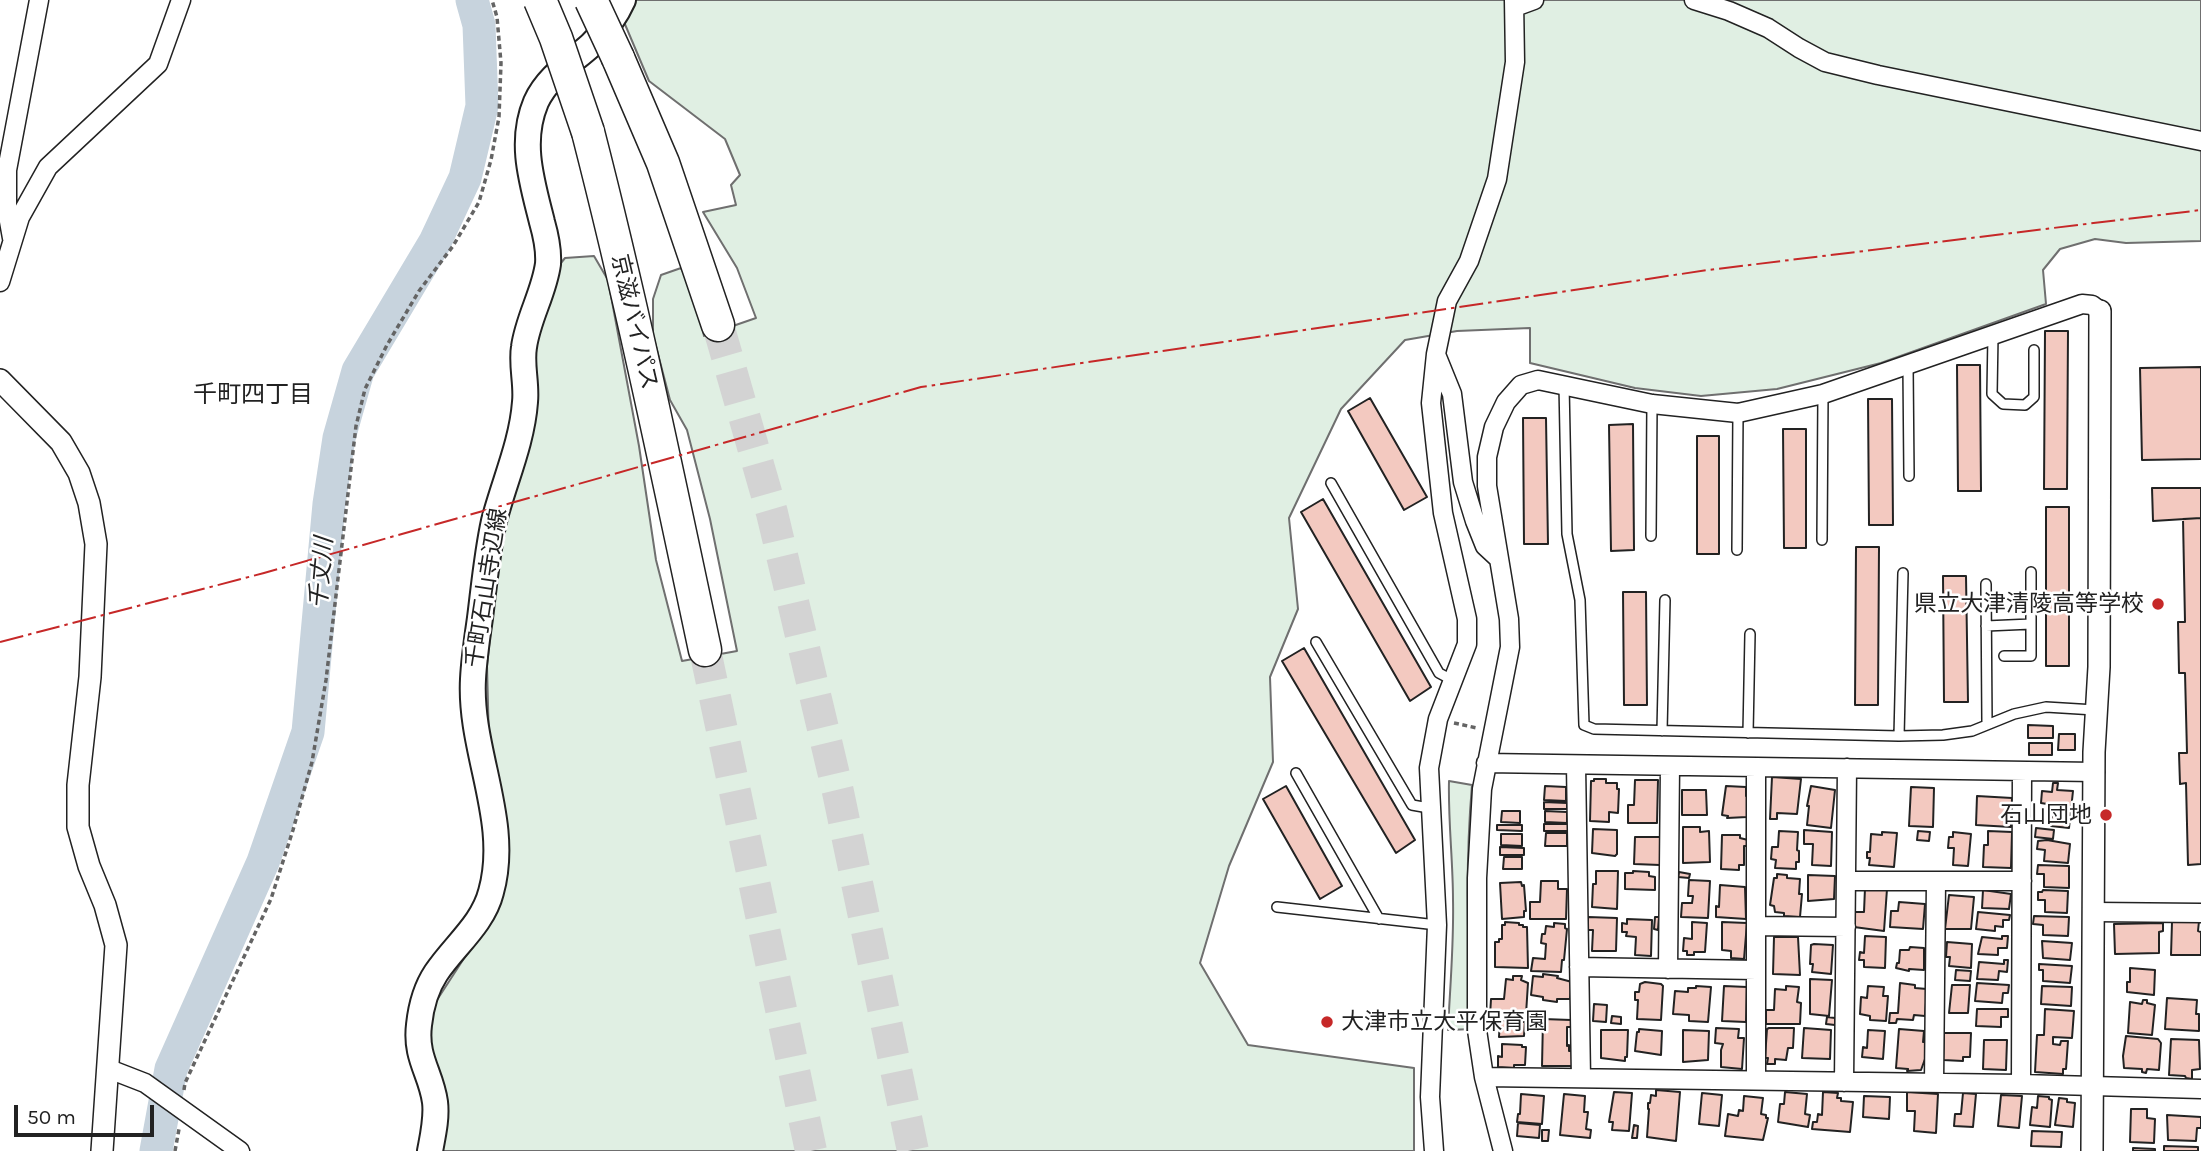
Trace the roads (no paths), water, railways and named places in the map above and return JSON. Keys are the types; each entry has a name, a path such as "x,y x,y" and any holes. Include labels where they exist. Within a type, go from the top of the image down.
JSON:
{"highway":[{"name":"京滋バイパス","path":"540,0 588,132 610,217 649,383 705,650"},
{"path":"591,0 663,163 718,325"}],"main road":[{"name":"千町石山寺辺線","path":"430,1151 435,1102 418,1049 425,992 486,905 492,891 497,845 478,746 472,679 487,555 526,401 523,349 548,264 547,242 527,161 528,133 536,103 549,80 591,45 613,21 623,0"}],"street":[{"path":"13,241 7,210 7,170 39,0"},
{"path":"0,282 20,217 48,167 158,64 181,0"},
{"path":"1434,1151 1430,1097 1437,925 1429,768 1438,719 1467,644 1467,620 1443,513 1431,403 1436,354 1447,302 1469,261 1497,179 1515,62 1515,3 1534,0"},
{"path":"1693,0 1768,27 1825,62 2201,141"},
{"path":"1503,1151 1484,1077 1477,1030 1477,878 1478,837 1486,763 1510,647 1487,486 1487,457 1494,427 1506,402 1521,385 1538,380 1652,404 1738,413 1823,394 2082,304 2092,305 2100,311 2099,667 2095,772 2092,1151"},
{"path":"1436,354 1452,394 1463,482 1485,546 1499,559"},
{"path":"0,380 61,442 79,472 89,503 96,544 90,677 78,785 78,827 116,945 102,1151"},
{"path":"1486,763 2095,772"},
{"path":"1576,765 1581,1078"},
{"path":"1668,969 1670,766"},
{"path":"1756,767 1756,1080"},
{"path":"1844,1082 1847,768"},
{"path":"2021,1084 2022,771"},
{"path":"1846,881 2022,881"},
{"path":"1934,1083 1936,881"},
{"path":"2094,912 2201,914"},
{"path":"1756,926 1846,927"},
{"path":"1579,967 1756,970"},
{"path":"109,1069 145,1083 240,1151"},
{"path":"1484,1077 2201,1089"}],"lane":[{"path":"1993,334 1992,394 2003,404 2025,405 2034,397 2034,350"},
{"path":"1908,366 1909,476"},
{"path":"1564,384 1567,534 1580,600 1584,725 1594,729 1943,736 1972,731 2014,714 2046,707 2097,710"},
{"path":"1822,540 1823,394"},
{"path":"1650,536 1652,404"},
{"path":"1737,550 1738,413"},
{"path":"1332,483 1439,673 1454,681"},
{"path":"2004,656 2031,656 2031,572"},
{"path":"1899,736 1903,573"},
{"path":"1986,584 1987,724"},
{"path":"1662,731 1665,600"},
{"path":"1986,626 2031,624"},
{"path":"1748,733 1750,634"},
{"path":"1316,642 1412,804 1429,808"},
{"path":"1296,774 1379,919"},
{"path":"1277,907 1437,925"}],"waterway":[{"name":"千丈川","path":"156,1151 171,1069 263,862 308,732 329,504 339,438 358,371 435,242 465,178 482,106 479,25 472,0"}],"tunnel":[{"path":"718,325 772,513 838,792 913,1151"},
{"path":"705,650 811,1151"}],"place":[{"name":"県立大津清陵高等学校","path":"2158,604"},
{"name":"石山団地","path":"2106,815"},
{"name":"大津市立大平保育園","path":"1327,1022"}],"district":[{"name":"千町四丁目","path":"253,395"}]}
